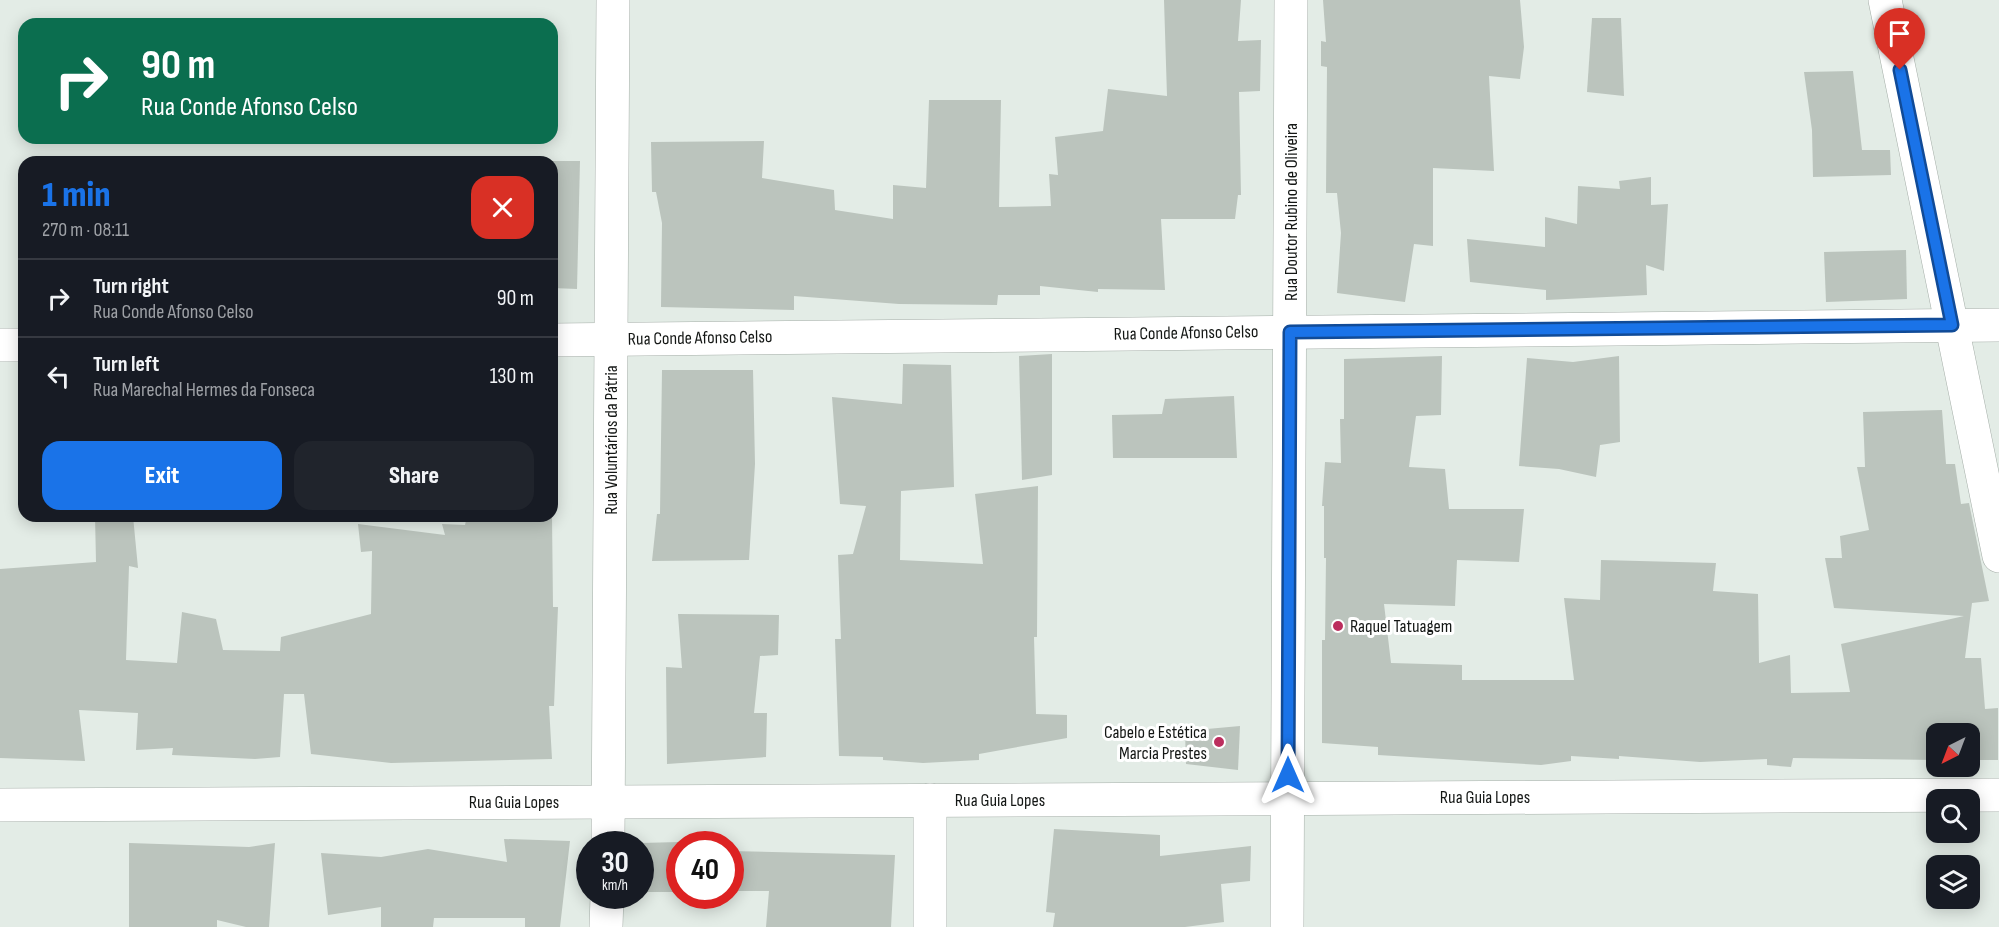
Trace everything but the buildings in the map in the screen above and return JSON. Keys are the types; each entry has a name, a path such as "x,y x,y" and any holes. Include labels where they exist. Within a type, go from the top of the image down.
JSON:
{"street":[{"name":"Rua Voluntários da Pátria","path":"608,831 613,0"},
{"name":"Rua Doutor Rubino de Oliveira","path":"1287,927 1291,0"},
{"path":"1885,0 1999,556"},
{"name":"Rua Conde Afonso Celso","path":"558,340 1999,325"},
{"path":"0,345 18,345"},
{"name":"Rua Guia Lopes","path":"0,805 1999,795"},
{"path":"930,800 930,927"},
{"path":"606,927 607,909"}],"place":[{"name":"Raquel Tatuagem","path":"1338,626"},
{"name":"Cabelo e Estética Marcia Prestes","path":"1219,742"}],"route":[{"path":"1288,775 1290,332 1952,325 1900,70"}]}
